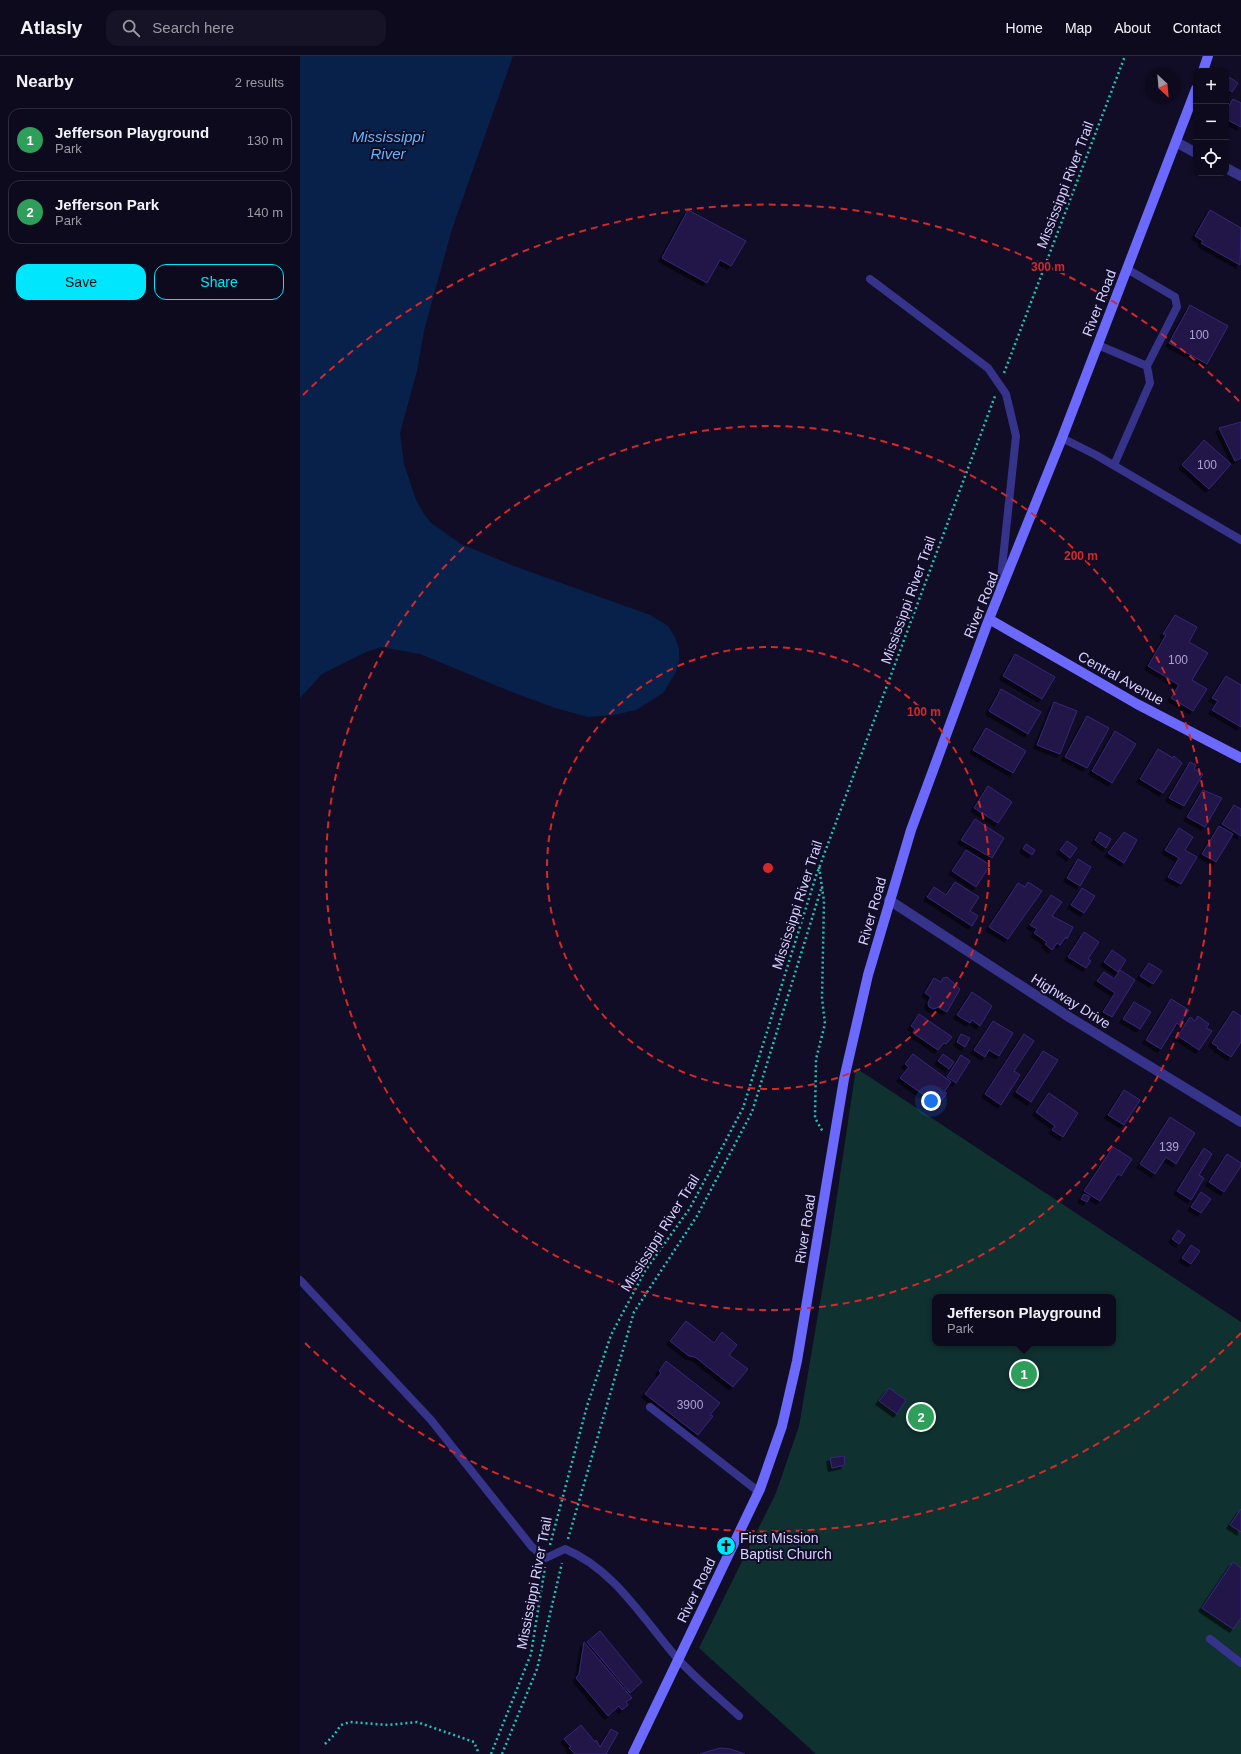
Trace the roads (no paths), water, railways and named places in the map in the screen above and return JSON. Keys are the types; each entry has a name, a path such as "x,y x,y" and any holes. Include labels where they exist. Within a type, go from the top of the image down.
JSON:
{"main road":[{"path":"1204,68 1208,56"},
{"name":"River Road","path":"633,1754 758,1492 782,1426 797,1361 844,1079 859,1012 889,900 911,830 989,619 1062,438 1193,97"},
{"name":"Central Avenue","path":"989,619 1137,704 1241,758"}],"street":[{"path":"1176,142 1193,151"},
{"path":"1229,170 1241,176"},
{"name":"Highway Drive","path":"889,900 1069,1017 1241,1122"}],"lane":[{"path":"1114,465 1150,384 1147,366 1176,307 1175,297 1127,269"},
{"path":"870,279 988,368 1006,394 1016,436 998,598"},
{"path":"1098,345 1147,366"},
{"path":"1062,438 1114,465 1241,540"},
{"path":"300,1280 431,1420 532,1547 546,1558 565,1549 580,1555 603,1571 678,1659 739,1716"},
{"path":"650,1406 758,1492"},
{"path":"1210,1639 1241,1663"}],"water":[{"name":"Mississippi River","path":"300,56 513,56 452,229 424,331 417,371 400,433 404,464 416,500 424,514 431,523 461,544 514,566 650,615 668,626 675,637 679,649 679,661 676,672 663,693 636,710 614,715 588,717 555,708 512,692 420,654 381,647 366,652 322,674 300,698"}],"place":[{"name":"Jefferson Playground","path":"1024,1374"},
{"name":"Jefferson Park","path":"921,1417"},
{"name":"First Mission Baptist Church","path":"726,1546"}]}
